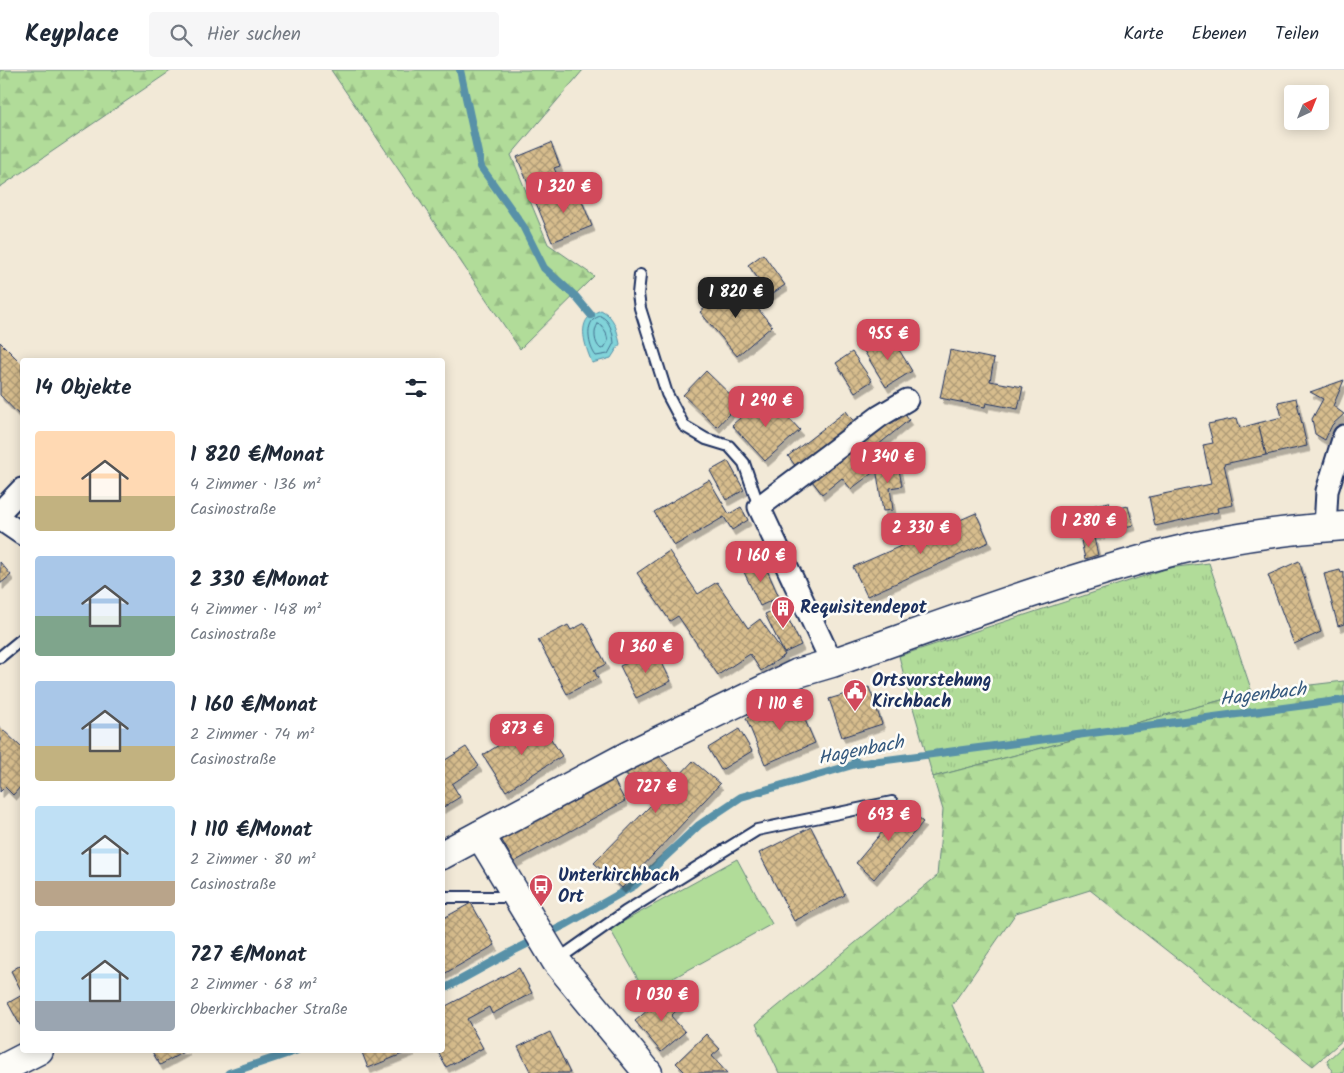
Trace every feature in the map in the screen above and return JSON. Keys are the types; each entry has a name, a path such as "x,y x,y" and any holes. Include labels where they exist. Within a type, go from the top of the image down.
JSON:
{"street":[{"path":"832,663 759,507 880,416 907,400"},
{"path":"445,853 629,755 798,673 832,663 1068,581 1172,552 1237,539 1334,527 1327,491 1344,436"},
{"path":"0,512 20,491"},
{"path":"0,519 20,533"},
{"path":"480,835 556,961 648,1073"},
{"path":"0,1070 33,1053"}],"lane":[{"path":"640,274 638,294 640,308 666,394 684,426 706,438 729,446 744,463 759,507"},
{"path":"0,656 20,641"},
{"path":"556,961 626,912 757,830 892,802"},
{"path":"445,897 518,897"}],"green space":[{"path":"0,70 172,70 0,187"},
{"path":"331,70 583,70 511,155 548,244 594,276 520,349"},
{"path":"1209,563 1252,692 933,777 899,656 1169,568"},
{"path":"1344,681 1344,1039 1313,1066 1090,890 1016,913 952,1005 984,1073 779,1073 756,1024 937,876 943,810 933,777 1252,692"},
{"path":"737,859 772,924 646,993 610,929"},
{"path":"1344,1045 1344,1073 1333,1073 1327,1061"}],"water":[{"path":"601,310 612,320 620,344 611,358 592,363 584,339 584,326 590,316"}],"building":[{"path":"551,143 560,166 554,168 564,191 536,203 517,157"},
{"path":"576,186 592,226 552,242 536,203"},
{"path":"763,254 785,285 770,295 748,265"},
{"path":"736,282 772,326 737,356 700,312"},
{"path":"890,335 912,371 886,387 864,351"},
{"path":"0,342 20,362 20,416 0,395"},
{"path":"950,350 994,359 990,381 1023,387 1018,409 986,403 985,407 940,398"},
{"path":"852,352 872,381 855,392 836,363"},
{"path":"706,371 739,403 717,427 683,395"},
{"path":"1344,380 1333,406 1344,414 1332,425 1325,440 1315,434 1312,419 1323,399 1310,392"},
{"path":"767,394 800,430 765,461 732,425"},
{"path":"1296,398 1307,446 1266,455 1258,423 1282,417 1278,402"},
{"path":"900,408 909,420 878,445 888,459 876,468 857,441"},
{"path":"846,411 858,427 800,472 788,456"},
{"path":"1237,418 1240,428 1258,423 1266,455 1224,464 1233,505 1217,508 1218,512 1155,526 1149,497 1211,484 1203,445 1213,443 1208,424"},
{"path":"854,443 875,471 851,489 842,478 822,494 809,477"},
{"path":"728,461 744,490 726,500 710,471"},
{"path":"898,464 902,486 890,488 893,510 883,511 876,468"},
{"path":"709,480 729,514 741,507 748,520 732,530 724,517 674,546 654,512"},
{"path":"1109,502 1111,510 1128,506 1133,525 1086,537 1085,532 1076,534 1070,511"},
{"path":"976,513 989,542 867,596 853,567"},
{"path":"1094,538 1098,555 1085,559 1081,541"},
{"path":"669,551 698,594 717,582 748,628 760,619 785,655 761,671 750,654 718,675 678,616 670,621 637,573"},
{"path":"763,561 779,597 760,606 743,570"},
{"path":"1299,561 1321,632 1294,644 1268,575"},
{"path":"0,562 11,575 0,584"},
{"path":"1340,570 1341,573 1344,572 1344,624 1338,626 1324,574"},
{"name":"Requisitendepot","path":"782,606 801,645 784,653 765,614"},
{"path":"585,623 606,664 594,670 598,678 567,694 538,640 568,625 571,630"},
{"path":"655,649 671,681 636,698 620,666"},
{"name":"Ortsvorstehung Kirchbach","path":"869,687 882,724 842,737 829,699"},
{"path":"795,697 815,743 765,764 746,718"},
{"path":"539,720 562,756 506,791 483,755"},
{"path":"0,727 20,746 20,787 13,795 5,787 0,792"},
{"path":"739,729 752,751 721,770 708,748"},
{"path":"466,747 479,766 452,784 460,797 445,806 445,760"},
{"path":"656,753 678,777 693,761 720,784 622,888 594,863 653,803 621,768"},
{"path":"611,775 625,801 514,862 499,835"},
{"path":"904,806 923,822 874,879 856,863"},
{"path":"811,827 845,895 794,921 759,853"},
{"path":"471,903 495,945 445,973 445,917"},
{"path":"20,965 20,988 11,971"},
{"path":"519,968 532,993 492,1014 489,1007 467,1019 483,1048 446,1067 439,1053 445,1053 445,1006"},
{"path":"670,991 682,1005 671,1016 685,1032 661,1052 635,1021"},
{"path":"20,996 20,1025 8,1003"},
{"path":"550,1032 570,1073 531,1073 518,1047"},
{"path":"706,1034 720,1049 712,1056 727,1073 686,1073 676,1063"},
{"path":"153,1053 182,1053 160,1065"},
{"path":"362,1053 405,1053 368,1068"}],"waterway":[{"path":"460,70 481,167 523,226 544,268 576,297 591,315"},
{"name":"Hagenbach","path":"445,988 565,925 635,885 699,825 741,797 856,764 1344,700"},
{"path":"853,754 856,764"},
{"name":"Hagenbach","path":"229,1073 289,1053"}],"place":[{"name":"Requisitendepot","path":"783,629"},
{"name":"Ortsvorstehung Kirchbach","path":"855,712"},
{"name":"Unterkirchbach Ort","path":"541,907"}]}
